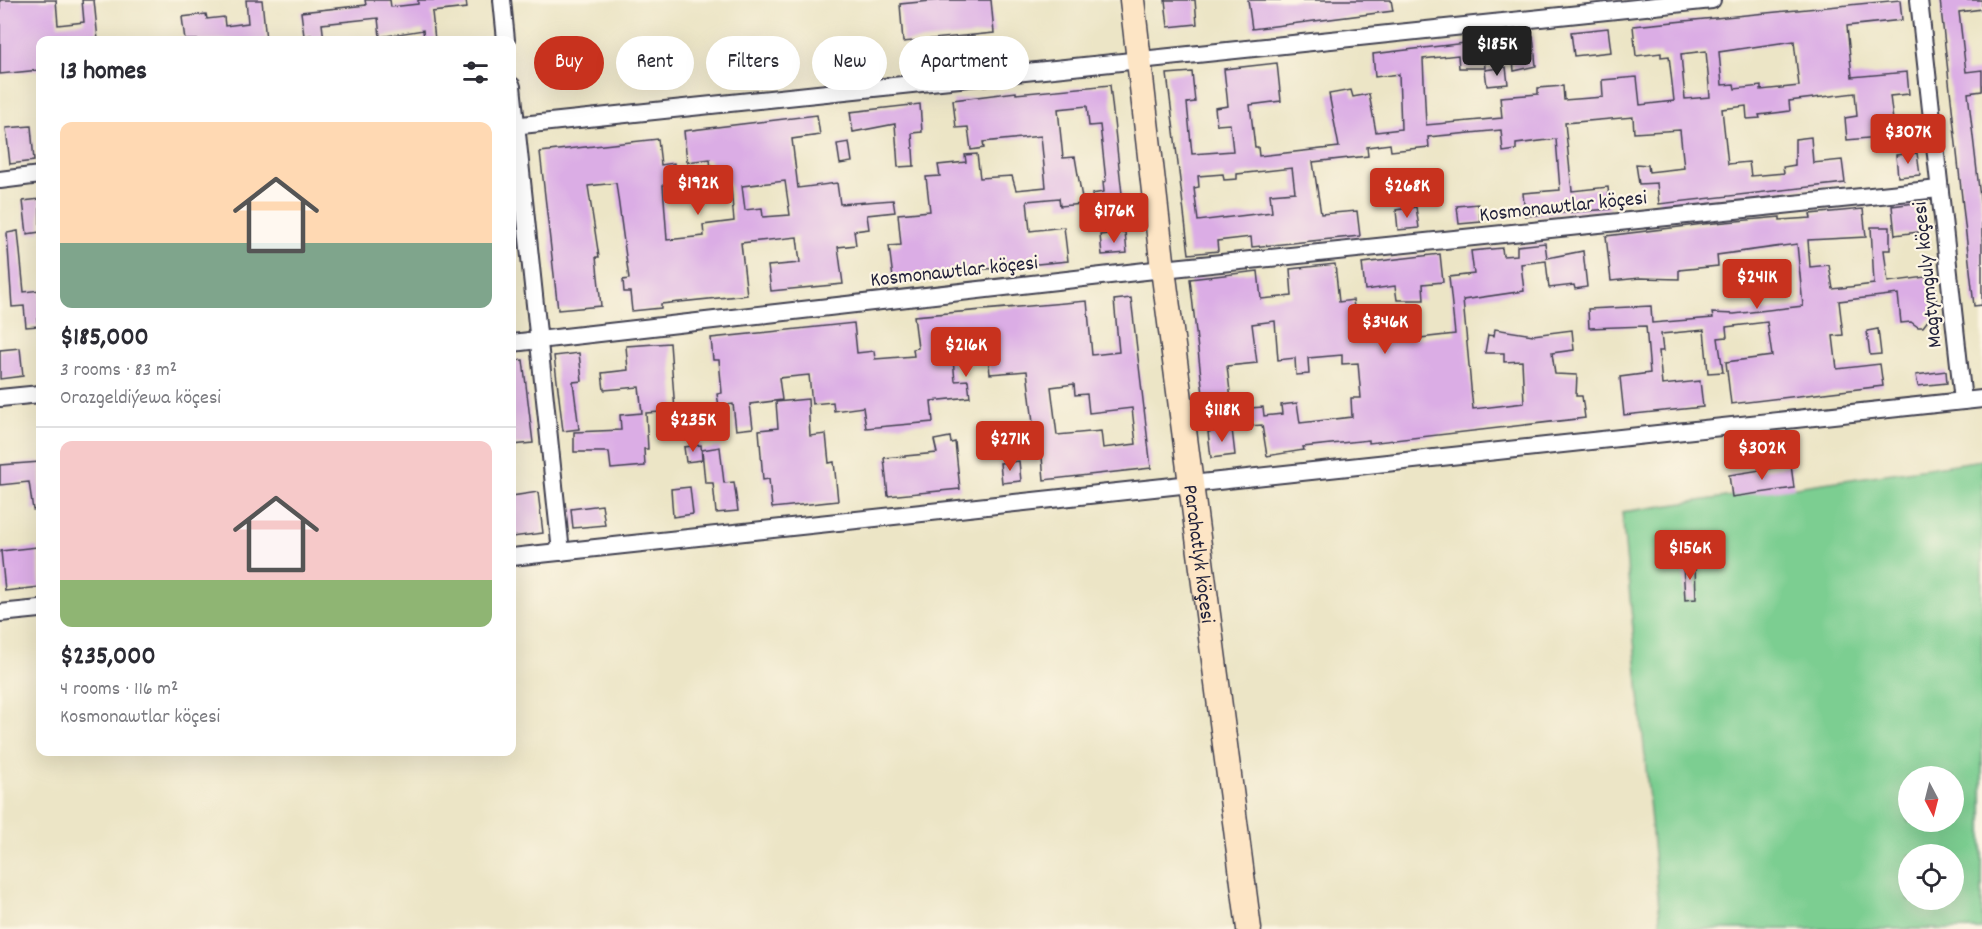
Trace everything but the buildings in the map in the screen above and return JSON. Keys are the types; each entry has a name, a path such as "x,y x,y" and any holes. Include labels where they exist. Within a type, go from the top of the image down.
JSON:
{"street":[{"path":"502,0 506,36"},
{"name":"Parahatlyk köçesi","path":"1131,0 1163,269 1193,484 1249,929"},
{"path":"516,126 1712,0"},
{"name":"Magtymguly köçesi","path":"1919,0 1963,401"},
{"path":"516,145 561,552"},
{"path":"0,180 36,176"},
{"name":"Kosmonawtlar köçesi","path":"516,343 1163,269 1939,189"},
{"path":"0,398 36,394"},
{"path":"516,557 1982,399"},
{"path":"0,613 36,609"}],"green space":[{"path":"1982,460 1982,929 1661,929 1622,512"}]}
